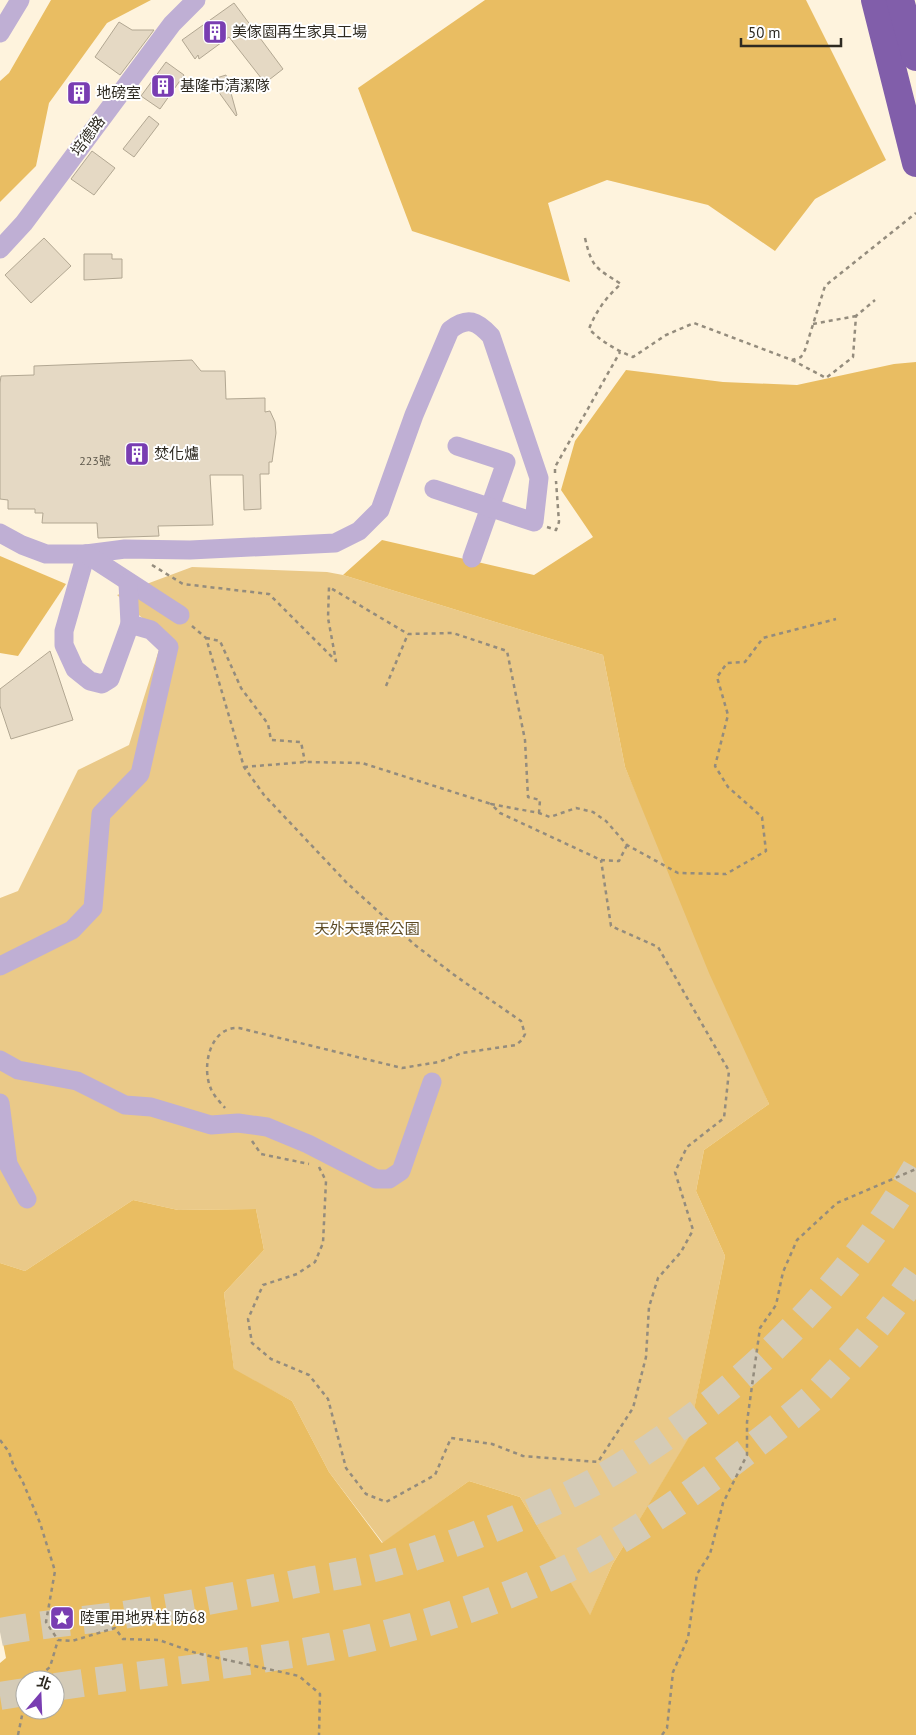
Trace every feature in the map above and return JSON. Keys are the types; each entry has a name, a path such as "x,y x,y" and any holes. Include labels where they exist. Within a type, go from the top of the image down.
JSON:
{"highway":[{"path":"863,0 895,84"},
{"path":"875,0 916,163"},
{"path":"901,3 916,56"}],"street":[{"path":"0,33 20,0"},
{"name":"培德路","path":"0,249 24,223 172,24 196,0"},
{"path":"0,533 22,545 46,554 86,554 125,549 190,550 335,543 359,531 380,510 414,415 450,330 458,323 469,321 481,325 491,336 539,478 534,522 434,489"},
{"path":"457,446 506,462 472,558"},
{"path":"86,554 180,615"},
{"path":"86,554 64,631 64,645 75,669 90,681 102,684 110,679 130,624 128,583"},
{"path":"0,966 72,930 92,908 101,814 140,774 169,647 151,630 130,624"},
{"path":"0,1060 18,1070 76,1081 125,1105 151,1107 211,1125 238,1123 267,1127 308,1144 376,1179 389,1179 400,1171 432,1082"},
{"path":"0,1103 8,1164 27,1199"}],"path":[{"path":"792,360 801,357 805,350 825,286 916,213"},
{"path":"585,238 589,254 597,268 621,284 611,292 596,314 589,329 600,340 620,352 633,356 666,335 694,323 792,360 826,378 853,358 856,316"},
{"path":"813,324 856,316 876,300"},
{"path":"534,522 556,530 559,522 555,467 620,352"},
{"path":"150,564 183,584 269,594 336,662 328,618 329,587 408,634 453,633 507,651 525,740 528,797 540,800 539,813"},
{"path":"180,615 206,638 220,642 241,688 268,724 271,740 301,742 305,762"},
{"path":"244,766 305,762 362,764 491,804 539,813 550,817 576,808 593,812 606,821 627,845 678,873 726,874 766,851 762,817 728,787 715,766 728,715 717,677 728,663 745,662 763,638 836,620"},
{"path":"386,686 408,634"},
{"path":"206,638 244,766 264,795 347,883 415,945 457,978 521,1021 525,1034 516,1045 462,1053 439,1062 402,1068 239,1028 229,1028 221,1033 215,1040 210,1052 207,1070 211,1090 261,1154 309,1164"},
{"path":"491,804 500,813 602,860 619,861 627,845"},
{"path":"318,1167 326,1181 323,1244 315,1262 298,1274 263,1286 248,1319 252,1343 271,1358 309,1375 328,1399 346,1468 366,1494 386,1502 436,1476 451,1438 492,1444 524,1456 598,1462 633,1408 646,1357 649,1307 658,1278 681,1252 694,1230 675,1172 687,1147 724,1118 729,1071 658,947 611,926 602,860"},
{"path":"662,1735 667,1728 673,1672 688,1638 697,1574 710,1554 723,1504 747,1454 747,1422 760,1328 776,1305 783,1272 797,1240 837,1203 916,1169"},
{"path":"0,1440 9,1452 14,1467 22,1480 40,1523 55,1571 46,1622 58,1640"},
{"path":"58,1640 72,1641 115,1628 123,1639 159,1640 196,1653 299,1676 320,1694 319,1735"},
{"path":"46,1670 50,1667 58,1640"},
{"path":"18,1735 21,1720"}],"green space":[{"name":"天外天環保公園","path":"192,567 327,572 343,575 603,655 625,767 769,1104 704,1150 696,1191 725,1256 688,1440 612,1565 590,1616 520,1497 469,1481 383,1543 329,1472 292,1401 234,1370 224,1293 264,1250 256,1209 178,1210 133,1200 25,1271 0,1263 0,898 18,891 78,770 129,745 163,637 117,595"}],"shaded area":[{"path":"51,0 151,0 107,23 49,103 36,166 0,202 0,81 9,73"},
{"path":"485,0 806,0 886,160 815,199 775,251 708,205 607,180 548,203 570,282 412,231 358,88"},
{"path":"916,362 916,1735 0,1735 0,1663 6,1658 0,1628 0,1263 25,1271 133,1200 178,1210 256,1209 264,1250 224,1293 234,1369 292,1401 329,1472 382,1543 469,1481 520,1497 590,1615 612,1565 688,1439 725,1256 696,1191 704,1150 769,1104 709,973 625,767 603,655 343,575 382,540 534,575 593,537 561,490 575,441 626,370 723,382 797,385 894,364"},
{"path":"0,556 66,584 18,656 0,653"}],"building":[{"path":"234,3 283,69 265,83 229,37 199,59 198,55 195,59 182,40"},
{"path":"119,22 132,30 154,30 120,75 95,57"},
{"name":"基隆市清潔隊","path":"166,62 184,75 160,109 141,96"},
{"path":"226,75 237,115 236,116 210,80"},
{"name":"地磅室","path":"78,82 90,91 80,105 68,96"},
{"path":"149,116 159,124 134,157 123,149"},
{"path":"92,151 115,168 94,195 71,179"},
{"path":"44,238 71,266 31,303 5,275"},
{"path":"84,254 112,254 112,259 122,259 122,278 84,280"},
{"name":"焚化爐","path":"192,360 201,371 225,371 226,399 265,398 265,412 270,411 275,422 276,433 272,462 269,462 269,474 260,474 261,509 244,510 243,475 210,475 213,525 158,526 159,536 98,538 97,523 42,523 43,513 35,513 35,509 8,509 8,500 0,499 1,376 34,375 34,366"},
{"path":"50,651 73,720 11,739 0,706 0,689"}],"tunnel":[{"path":"0,1632 194,1603 373,1568 421,1555 478,1534 585,1487 660,1441 704,1409 784,1337 821,1298 855,1257 887,1214 916,1168"},
{"path":"65,1686 268,1658 352,1642 474,1608 577,1564 632,1532 692,1492 814,1397 879,1324 916,1275"},
{"path":"0,1696 15,1694"}],"place":[{"name":"美傢園再生家具工場","path":"215,32"},
{"name":"基隆市清潔隊","path":"163,86"},
{"name":"地磅室","path":"79,93"},
{"name":"焚化爐","path":"137,454"},
{"name":"陸軍用地界柱 防68","path":"62,1618"}]}
